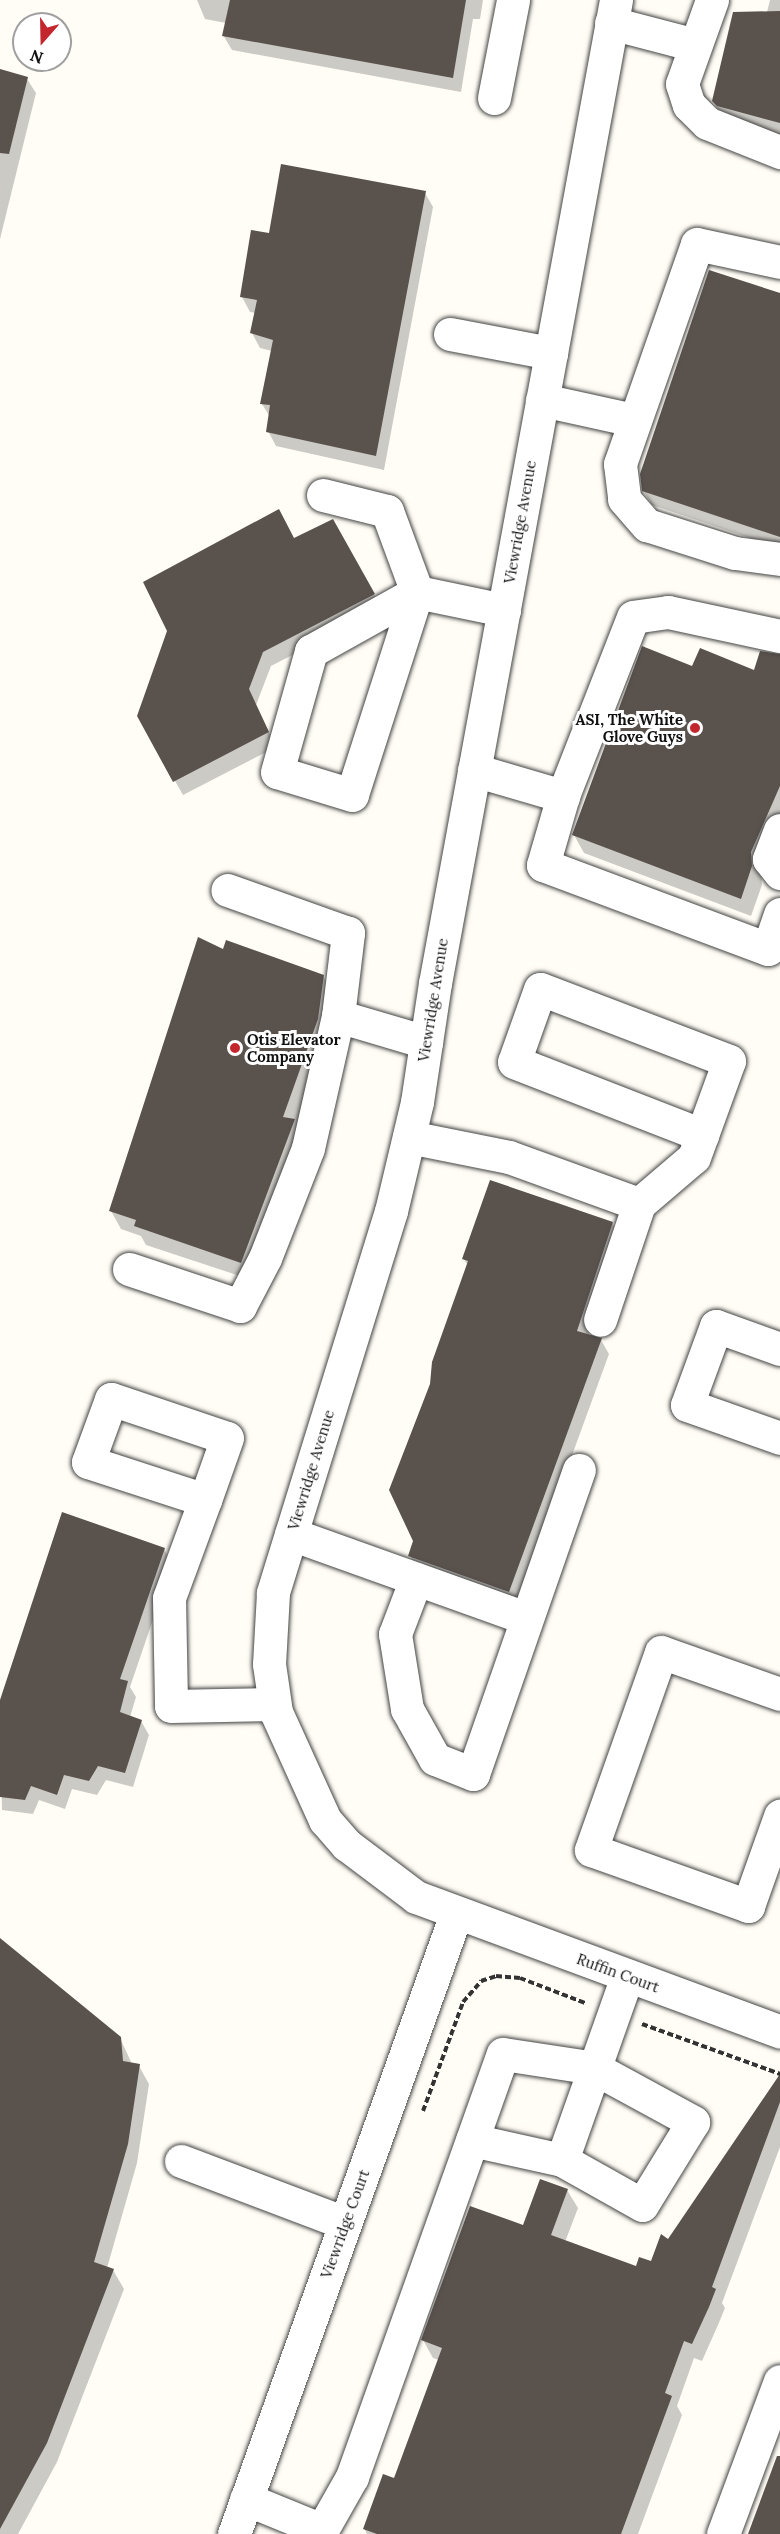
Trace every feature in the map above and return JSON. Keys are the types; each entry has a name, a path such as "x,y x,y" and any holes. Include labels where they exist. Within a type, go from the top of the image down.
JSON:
{"street":[{"path":"494,98 513,0"},
{"path":"712,0 682,84 689,105 707,123 780,152"},
{"path":"614,11 695,45"},
{"name":"Viewridge Avenue","path":"456,1914 416,1897 347,1845 325,1820 274,1704 269,1664 273,1593 391,1211 409,1137 614,11"},
{"path":"780,262 697,244 620,464 624,499 647,525 735,553 780,559"},
{"path":"450,334 551,353"},
{"path":"542,400 634,420"},
{"path":"322,495 387,511 417,592 352,795 277,772 311,651 417,592 504,610"},
{"path":"780,636 668,612 633,617 563,796 543,866 768,949 780,914"},
{"path":"474,770 563,796"},
{"path":"780,830 769,859 780,873"},
{"path":"129,1269 240,1306 265,1258 308,1148 338,1016 348,933 227,890"},
{"path":"600,1320 639,1204 693,1157 702,1134 729,1061 540,989 514,1062 702,1134"},
{"path":"338,1016 426,1042"},
{"path":"409,1137 509,1157 639,1204"},
{"path":"780,1349 716,1326 687,1405 780,1438"},
{"path":"416,1579 395,1634 407,1709 435,1759 473,1774 579,1470"},
{"path":"205,1500 169,1598 171,1706 274,1704"},
{"path":"291,1534 526,1618"},
{"path":"780,1694 661,1652 591,1850 748,1906 780,1816"},
{"name":"Ruffin Court","path":"456,1914 780,2032"},
{"name":"Viewridge Court","path":"234,2534 456,1914"},
{"path":"562,2160 627,1976"},
{"path":"246,2499 322,2530 352,2477 472,2140 503,2054 594,2068 693,2122 642,2205 562,2160 472,2140"},
{"path":"181,2161 345,2223"},
{"path":"723,2534 780,2381"}],"building":[{"path":"230,0 466,0 453,78 222,36"},
{"path":"780,11 780,123 717,106 712,101 733,12"},
{"path":"0,69 28,77 9,154 0,153"},
{"path":"281,164 426,191 376,456 266,432 270,405 260,404 273,340 250,333 257,300 240,297 251,230 269,233"},
{"path":"709,270 780,293 780,537 642,491 640,474"},
{"path":"279,509 294,538 333,519 375,594 263,652 249,689 269,732 173,782 137,716 167,631 143,582"},
{"name":"ASI, The White Glove Guys","path":"642,646 692,666 700,648 754,670 760,651 780,654 780,786 751,852 752,866 741,899 572,835"},
{"name":"Otis Elevator Company","path":"198,937 223,949 226,940 324,975 318,1019 283,1117 295,1119 241,1263 134,1226 136,1220 109,1211"},
{"path":"490,1180 613,1222 577,1331 602,1338 509,1592 408,1556 413,1541 389,1490 430,1384 432,1362 468,1261 462,1259"},
{"path":"62,1512 165,1548 120,1679 128,1681 120,1712 142,1720 125,1773 98,1766 89,1781 64,1775 57,1795 31,1786 25,1800 0,1797 0,1700"},
{"path":"0,1938 121,2037 123,2061 140,2064 128,2144 94,2262 114,2269 47,2443 0,2529"},
{"path":"780,2074 780,2102 712,2287 716,2289 692,2344 684,2341 665,2393 672,2396 621,2534 377,2534 363,2529 383,2474 394,2478 442,2348 421,2340 470,2206 523,2225 540,2179 568,2189 551,2235 636,2266 639,2257 651,2261 661,2234 668,2239"},
{"path":"777,2456 780,2456 780,2534 748,2534"}],"place":[{"name":"ASI, The White Glove Guys","path":"695,728"},
{"name":"Otis Elevator Company","path":"235,1048"}]}
